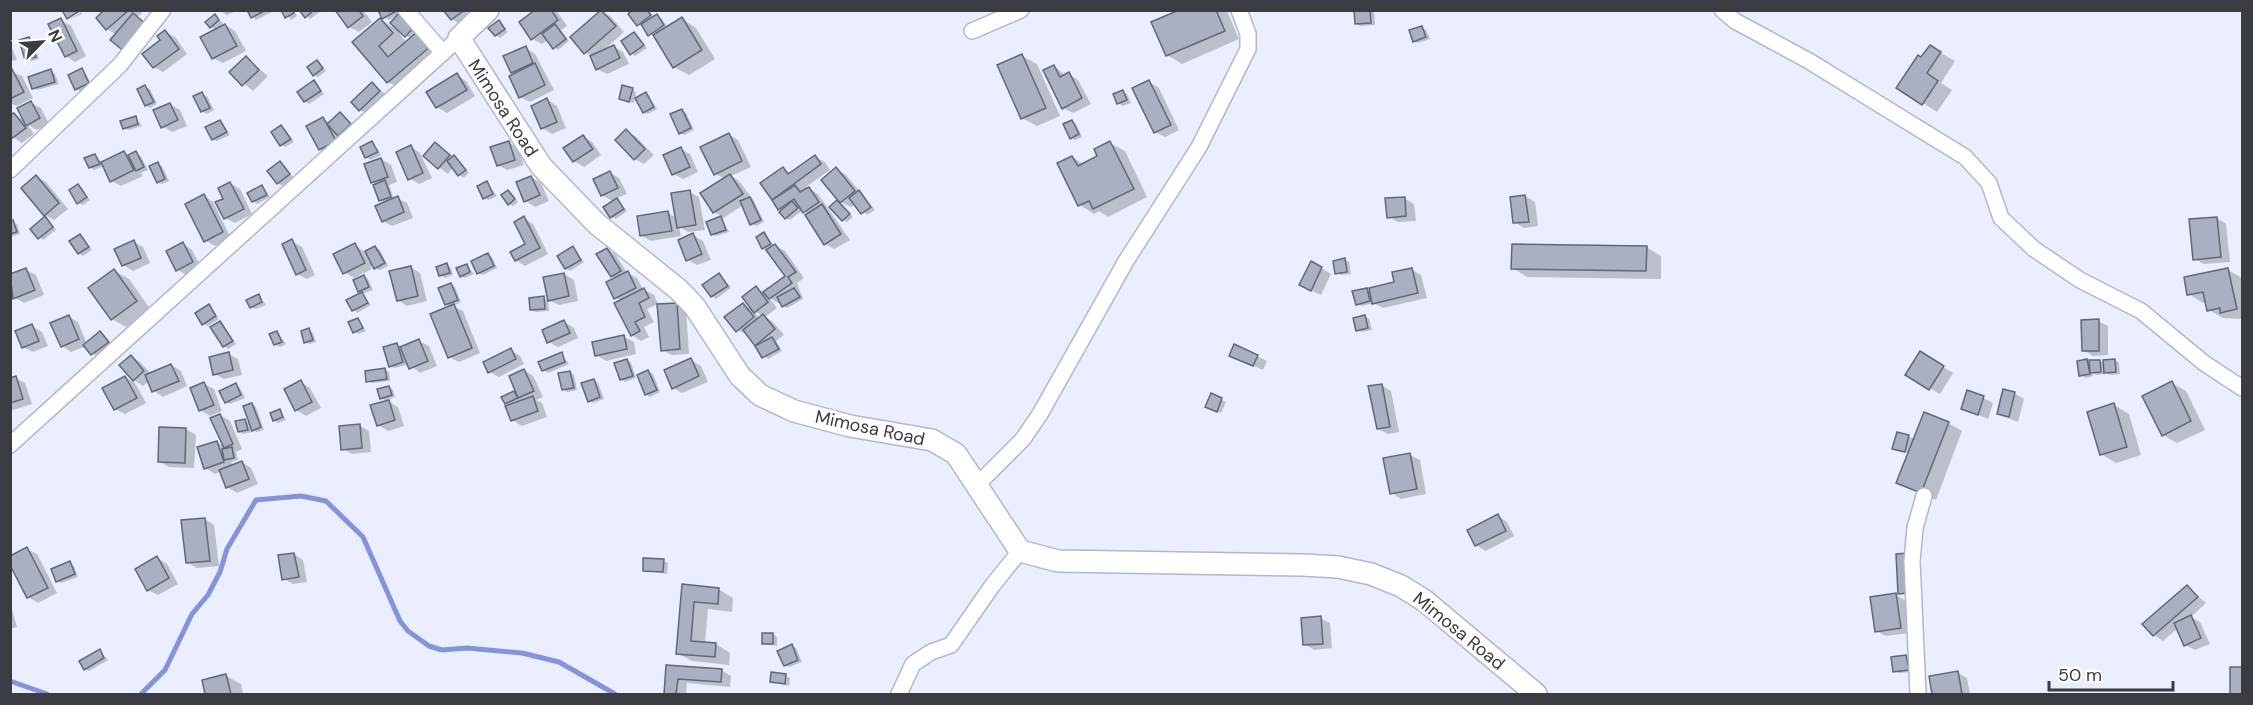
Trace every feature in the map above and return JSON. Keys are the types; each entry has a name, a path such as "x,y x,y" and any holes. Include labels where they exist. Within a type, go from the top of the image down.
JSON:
{"street":[{"path":"10,170 120,65 163,10"},
{"path":"406,10 443,53"},
{"path":"10,445 488,10"},
{"path":"972,31 1021,10"},
{"path":"976,486 1023,440 1040,414 1109,288 1199,147 1248,49 1248,34 1239,10"},
{"path":"1722,10 1735,21 1809,61 1965,157 1989,183 2001,218 2034,249 2080,280 2141,311 2204,363 2242,388"},
{"name":"Mimosa Road","path":"459,38 541,166 597,224 679,290 695,307 740,376 760,395 794,411 850,426 932,440 956,454 1020,551 1058,561 1302,565 1338,567 1371,574 1401,586 1425,601 1536,694"},
{"path":"1918,694 1912,561 1915,528 1924,496"},
{"path":"899,694 913,664 931,652 951,645 992,586 1020,551"}],"building":[{"path":"62,10 81,10 67,19"},
{"path":"104,10 129,10 106,30 96,18"},
{"path":"247,10 266,10 251,18"},
{"path":"281,10 292,10 294,13 285,18"},
{"path":"299,10 314,10 305,18"},
{"path":"335,10 359,10 363,16 348,28"},
{"path":"378,10 394,10 395,12 382,19"},
{"path":"402,10 417,24 405,37 390,23"},
{"path":"443,10 460,10 462,12 451,20"},
{"path":"535,10 551,10 558,20 531,40 519,22"},
{"path":"601,10 616,26 584,54 570,37"},
{"path":"632,10 647,10 651,15 637,26 628,14"},
{"path":"1179,10 1216,10 1225,31 1166,56 1151,22"},
{"path":"1354,10 1370,10 1371,23 1355,24"},
{"path":"133,13 147,25 125,52 110,40"},
{"path":"215,14 219,20 210,28 205,22"},
{"path":"657,14 664,25 648,36 641,24"},
{"path":"682,17 702,50 673,68 653,35"},
{"path":"61,18 77,51 65,57 48,24"},
{"path":"380,18 393,33 379,46 388,57 418,31 431,46 387,83 352,42"},
{"path":"499,20 505,29 495,36 488,28"},
{"path":"225,24 237,46 212,59 200,37"},
{"path":"555,24 566,39 553,49 542,34"},
{"path":"1422,26 1426,37 1413,42 1409,30"},
{"path":"165,30 179,49 153,68 142,54 160,40 157,36"},
{"path":"634,32 644,45 630,55 621,41"},
{"path":"29,37 36,57 25,60 19,40"},
{"path":"614,45 620,58 596,70 590,56"},
{"path":"1930,45 1941,52 1927,73 1938,81 1922,105 1896,88 1918,55 1921,57"},
{"path":"526,46 533,63 511,73 503,56"},
{"path":"1022,54 1046,108 1021,119 997,65"},
{"path":"246,56 259,70 242,86 229,72"},
{"path":"317,60 323,68 313,76 307,67"},
{"path":"535,63 545,85 519,98 509,76"},
{"path":"1054,65 1060,77 1069,72 1082,98 1062,109 1043,70"},
{"path":"82,68 89,83 75,90 68,75"},
{"path":"12,69 24,92 10,99 10,70"},
{"path":"51,69 55,82 32,89 28,77"},
{"path":"457,73 467,90 436,108 426,92"},
{"path":"314,80 321,91 304,102 297,92"},
{"path":"1149,80 1171,125 1154,133 1132,88"},
{"path":"372,82 380,91 359,111 351,102"},
{"path":"145,85 154,102 145,106 137,89"},
{"path":"622,85 633,88 629,102 619,99"},
{"path":"1123,90 1127,100 1117,104 1113,94"},
{"path":"202,92 210,108 201,112 193,96"},
{"path":"646,92 654,107 643,113 635,98"},
{"path":"547,98 557,122 541,129 531,106"},
{"path":"31,101 40,118 26,126 17,108"},
{"path":"170,103 178,120 161,128 153,110"},
{"path":"682,109 691,128 679,134 670,114"},
{"path":"340,112 351,124 338,136 327,124"},
{"path":"14,113 26,128 11,139 10,115"},
{"path":"136,116 138,124 123,129 120,121"},
{"path":"323,117 336,141 319,150 306,126"},
{"path":"220,120 227,132 212,140 205,127"},
{"path":"1072,120 1079,134 1070,139 1063,124"},
{"path":"281,125 291,139 280,146 271,132"},
{"path":"626,129 645,149 634,160 615,140"},
{"path":"729,133 742,161 714,175 700,147"},
{"path":"583,135 593,149 573,162 563,148"},
{"path":"372,141 378,152 365,158 360,147"},
{"path":"509,141 515,160 497,166 490,147"},
{"path":"1110,141 1134,189 1093,209 1089,201 1078,206 1057,163 1072,156 1078,166 1097,156 1094,149"},
{"path":"435,142 450,155 438,169 423,156"},
{"path":"411,145 423,173 408,180 396,152"},
{"path":"681,147 690,167 672,175 663,155"},
{"path":"124,151 134,170 110,182 101,162"},
{"path":"136,151 144,167 136,171 128,155"},
{"path":"95,154 100,164 89,168 84,158"},
{"path":"454,155 466,170 458,176 447,161"},
{"path":"815,155 821,164 772,200 760,183 783,167 788,174"},
{"path":"381,158 388,177 371,183 364,164"},
{"path":"280,161 290,174 277,184 267,171"},
{"path":"158,162 165,179 157,183 149,166"},
{"path":"836,167 855,191 840,203 821,180"},
{"path":"610,171 618,188 601,196 593,179"},
{"path":"730,174 743,194 713,213 700,193"},
{"path":"36,175 59,203 44,216 21,188"},
{"path":"531,176 540,195 524,202 516,182"},
{"path":"385,180 391,197 379,201 373,185"},
{"path":"487,181 493,194 483,199 477,186"},
{"path":"230,182 244,209 224,219 215,202 223,199 218,188"},
{"path":"78,184 87,197 77,204 69,190"},
{"path":"262,185 267,195 252,202 247,193"},
{"path":"795,185 800,192 809,187 819,202 803,213 794,199 778,210 772,200"},
{"path":"508,190 515,199 508,205 501,195"},
{"path":"690,190 696,225 677,228 671,193"},
{"path":"859,190 871,207 861,214 849,198"},
{"path":"204,194 223,232 204,242 185,204"},
{"path":"1525,195 1529,222 1513,223 1510,197"},
{"path":"398,196 404,212 382,222 375,206"},
{"path":"750,197 761,220 750,225 740,201"},
{"path":"1405,197 1406,216 1387,218 1385,198"},
{"path":"617,198 624,209 610,218 603,207"},
{"path":"837,200 850,214 842,221 829,207"},
{"path":"792,201 798,208 785,219 779,212"},
{"path":"822,204 841,234 824,245 805,215"},
{"path":"668,211 672,231 640,236 637,216"},
{"path":"45,216 53,227 38,239 30,229"},
{"path":"524,216 540,248 515,261 510,252 525,244 514,222"},
{"path":"721,216 726,230 711,235 706,222"},
{"path":"2217,217 2221,257 2193,260 2189,219"},
{"path":"13,220 17,232 10,234 10,221"},
{"path":"764,232 771,244 762,249 756,237"},
{"path":"693,233 702,254 686,261 678,240"},
{"path":"80,234 89,247 78,254 69,241"},
{"path":"292,239 306,270 296,275 282,244"},
{"path":"134,240 141,258 122,266 114,249"},
{"path":"183,242 193,262 176,271 166,251"},
{"path":"355,243 365,263 343,274 333,254"},
{"path":"775,244 796,272 788,277 792,283 769,299 763,292 785,276 766,250"},
{"path":"1512,244 1647,246 1646,271 1511,269"},
{"path":"375,246 385,263 374,269 365,251"},
{"path":"573,246 581,260 565,269 557,256"},
{"path":"607,248 621,271 611,277 596,254"},
{"path":"488,253 494,266 477,274 471,261"},
{"path":"1345,258 1347,272 1335,274 1333,261"},
{"path":"1311,261 1322,267 1311,291 1299,285"},
{"path":"447,263 450,273 439,276 436,267"},
{"path":"467,264 470,272 460,277 456,268"},
{"path":"411,266 418,296 397,301 389,271"},
{"path":"26,268 35,290 13,299 10,274"},
{"path":"1412,268 1418,293 1372,304 1369,288 1394,282 1392,272"},
{"path":"2228,268 2237,309 2220,313 2220,308 2207,311 2203,292 2187,295 2184,277"},
{"path":"114,269 137,301 111,320 88,288"},
{"path":"628,271 636,288 614,299 606,282"},
{"path":"564,273 569,296 548,301 543,277"},
{"path":"719,273 728,286 711,297 702,285"},
{"path":"364,275 369,287 358,292 353,280"},
{"path":"451,283 458,300 445,305 438,288"},
{"path":"756,286 768,302 754,313 742,297"},
{"path":"644,288 649,298 639,303 645,317 635,322 640,331 631,336 614,303"},
{"path":"794,288 800,297 782,307 777,297"},
{"path":"1367,288 1370,301 1356,305 1352,291"},
{"path":"362,292 368,303 352,311 346,300"},
{"path":"259,294 262,302 250,308 246,300"},
{"path":"544,296 545,309 530,310 529,298"},
{"path":"677,303 680,349 661,351 657,304"},
{"path":"743,303 754,317 736,332 724,317"},
{"path":"209,304 216,316 202,325 195,313"},
{"path":"454,304 472,348 448,358 430,314"},
{"path":"763,314 775,329 755,346 743,330"},
{"path":"69,315 79,339 61,347 50,323"},
{"path":"1365,315 1368,328 1356,331 1353,318"},
{"path":"358,318 363,328 353,333 348,322"},
{"path":"2099,319 2099,351 2082,351 2081,320"},
{"path":"564,320 570,333 547,343 542,330"},
{"path":"220,321 233,341 223,347 210,327"},
{"path":"32,324 39,341 22,348 15,331"},
{"path":"309,328 313,340 304,343 301,331"},
{"path":"100,331 109,342 91,355 83,345"},
{"path":"277,331 282,342 274,345 269,334"},
{"path":"624,335 627,349 595,356 592,342"},
{"path":"772,337 779,349 762,358 755,346"},
{"path":"419,339 428,361 409,369 400,347"},
{"path":"397,343 403,362 389,367 383,347"},
{"path":"1234,344 1258,355 1253,366 1229,356"},
{"path":"511,348 516,359 488,373 483,362"},
{"path":"1920,351 1944,366 1929,390 1905,375"},
{"path":"229,352 233,370 213,375 209,357"},
{"path":"562,352 565,362 542,371 538,362"},
{"path":"131,355 144,371 133,381 119,365"},
{"path":"691,358 699,376 672,389 664,370"},
{"path":"627,359 633,376 620,380 614,363"},
{"path":"2087,359 2090,374 2079,376 2077,361"},
{"path":"2115,359 2116,372 2104,373 2103,360"},
{"path":"2089,360 2100,360 2101,372 2090,373"},
{"path":"171,364 179,381 152,392 145,375"},
{"path":"385,368 387,379 366,382 365,371"},
{"path":"524,369 534,391 518,398 509,376"},
{"path":"648,370 657,390 645,395 637,375"},
{"path":"570,371 574,388 562,390 558,373"},
{"path":"16,376 23,399 10,403 10,378"},
{"path":"125,376 137,398 114,410 102,388"},
{"path":"594,379 600,397 588,402 581,383"},
{"path":"301,380 312,402 295,411 284,389"},
{"path":"2172,381 2191,421 2162,436 2142,396"},
{"path":"204,382 214,405 199,411 190,388"},
{"path":"236,383 241,395 225,403 219,391"},
{"path":"1382,384 1390,427 1377,429 1368,386"},
{"path":"389,386 392,395 380,399 377,389"},
{"path":"2003,389 2015,392 2009,417 1997,414"},
{"path":"1967,390 1984,396 1978,415 1961,409"},
{"path":"514,391 518,398 505,404 501,397"},
{"path":"1211,393 1222,398 1217,412 1205,407"},
{"path":"533,396 538,411 511,421 505,406"},
{"path":"389,400 395,420 377,426 370,405"},
{"path":"252,403 261,427 252,431 243,406"},
{"path":"2114,403 2127,447 2100,455 2087,412"},
{"path":"280,409 283,417 273,421 270,413"},
{"path":"1924,412 1949,422 1921,493 1896,483"},
{"path":"220,414 233,444 224,448 210,418"},
{"path":"245,419 248,430 238,432 235,421"},
{"path":"360,424 362,448 341,450 339,426"},
{"path":"159,427 186,428 185,463 158,462"},
{"path":"1897,432 1909,435 1905,452 1892,449"},
{"path":"217,441 224,462 204,469 197,447"},
{"path":"232,447 234,458 224,460 222,449"},
{"path":"1410,453 1417,489 1390,494 1383,458"},
{"path":"242,461 249,479 226,488 219,470"},
{"path":"1498,514 1506,531 1475,546 1467,530"},
{"path":"205,518 210,561 186,563 181,520"},
{"path":"27,547 48,588 27,598 10,565 10,556"},
{"path":"294,553 299,577 282,580 278,555"},
{"path":"1907,553 1909,593 1898,594 1896,554"},
{"path":"157,556 169,578 147,591 135,569"},
{"path":"643,558 664,559 663,572 643,571"},
{"path":"70,561 75,574 56,582 51,569"},
{"path":"682,584 719,588 718,604 694,602 691,641 716,643 715,657 676,654"},
{"path":"2187,585 2198,597 2153,636 2142,624"},
{"path":"1896,593 1901,628 1875,632 1870,597"},
{"path":"2191,615 2201,638 2184,646 2174,623"},
{"path":"1321,616 1323,644 1303,645 1301,618"},
{"path":"762,633 773,633 773,644 762,644"},
{"path":"792,644 798,660 784,666 777,651"},
{"path":"100,649 104,658 84,670 79,661"},
{"path":"1906,655 1909,670 1893,672 1891,657"},
{"path":"666,665 722,669 721,682 678,679 676,694 664,694"},
{"path":"2230,667 2242,667 2242,694 2230,694"},
{"path":"1958,671 1962,694 1932,694 1929,676"},
{"path":"771,672 786,674 785,684 770,682"},
{"path":"226,674 231,694 205,694 202,680"}],"waterway":[{"path":"141,694 165,670 192,614 208,595 220,572 227,549 256,500 301,496 326,501 363,537 400,621 408,631 429,646 442,650 467,648 522,653 559,662 615,694"},
{"path":"10,681 47,694"}]}
